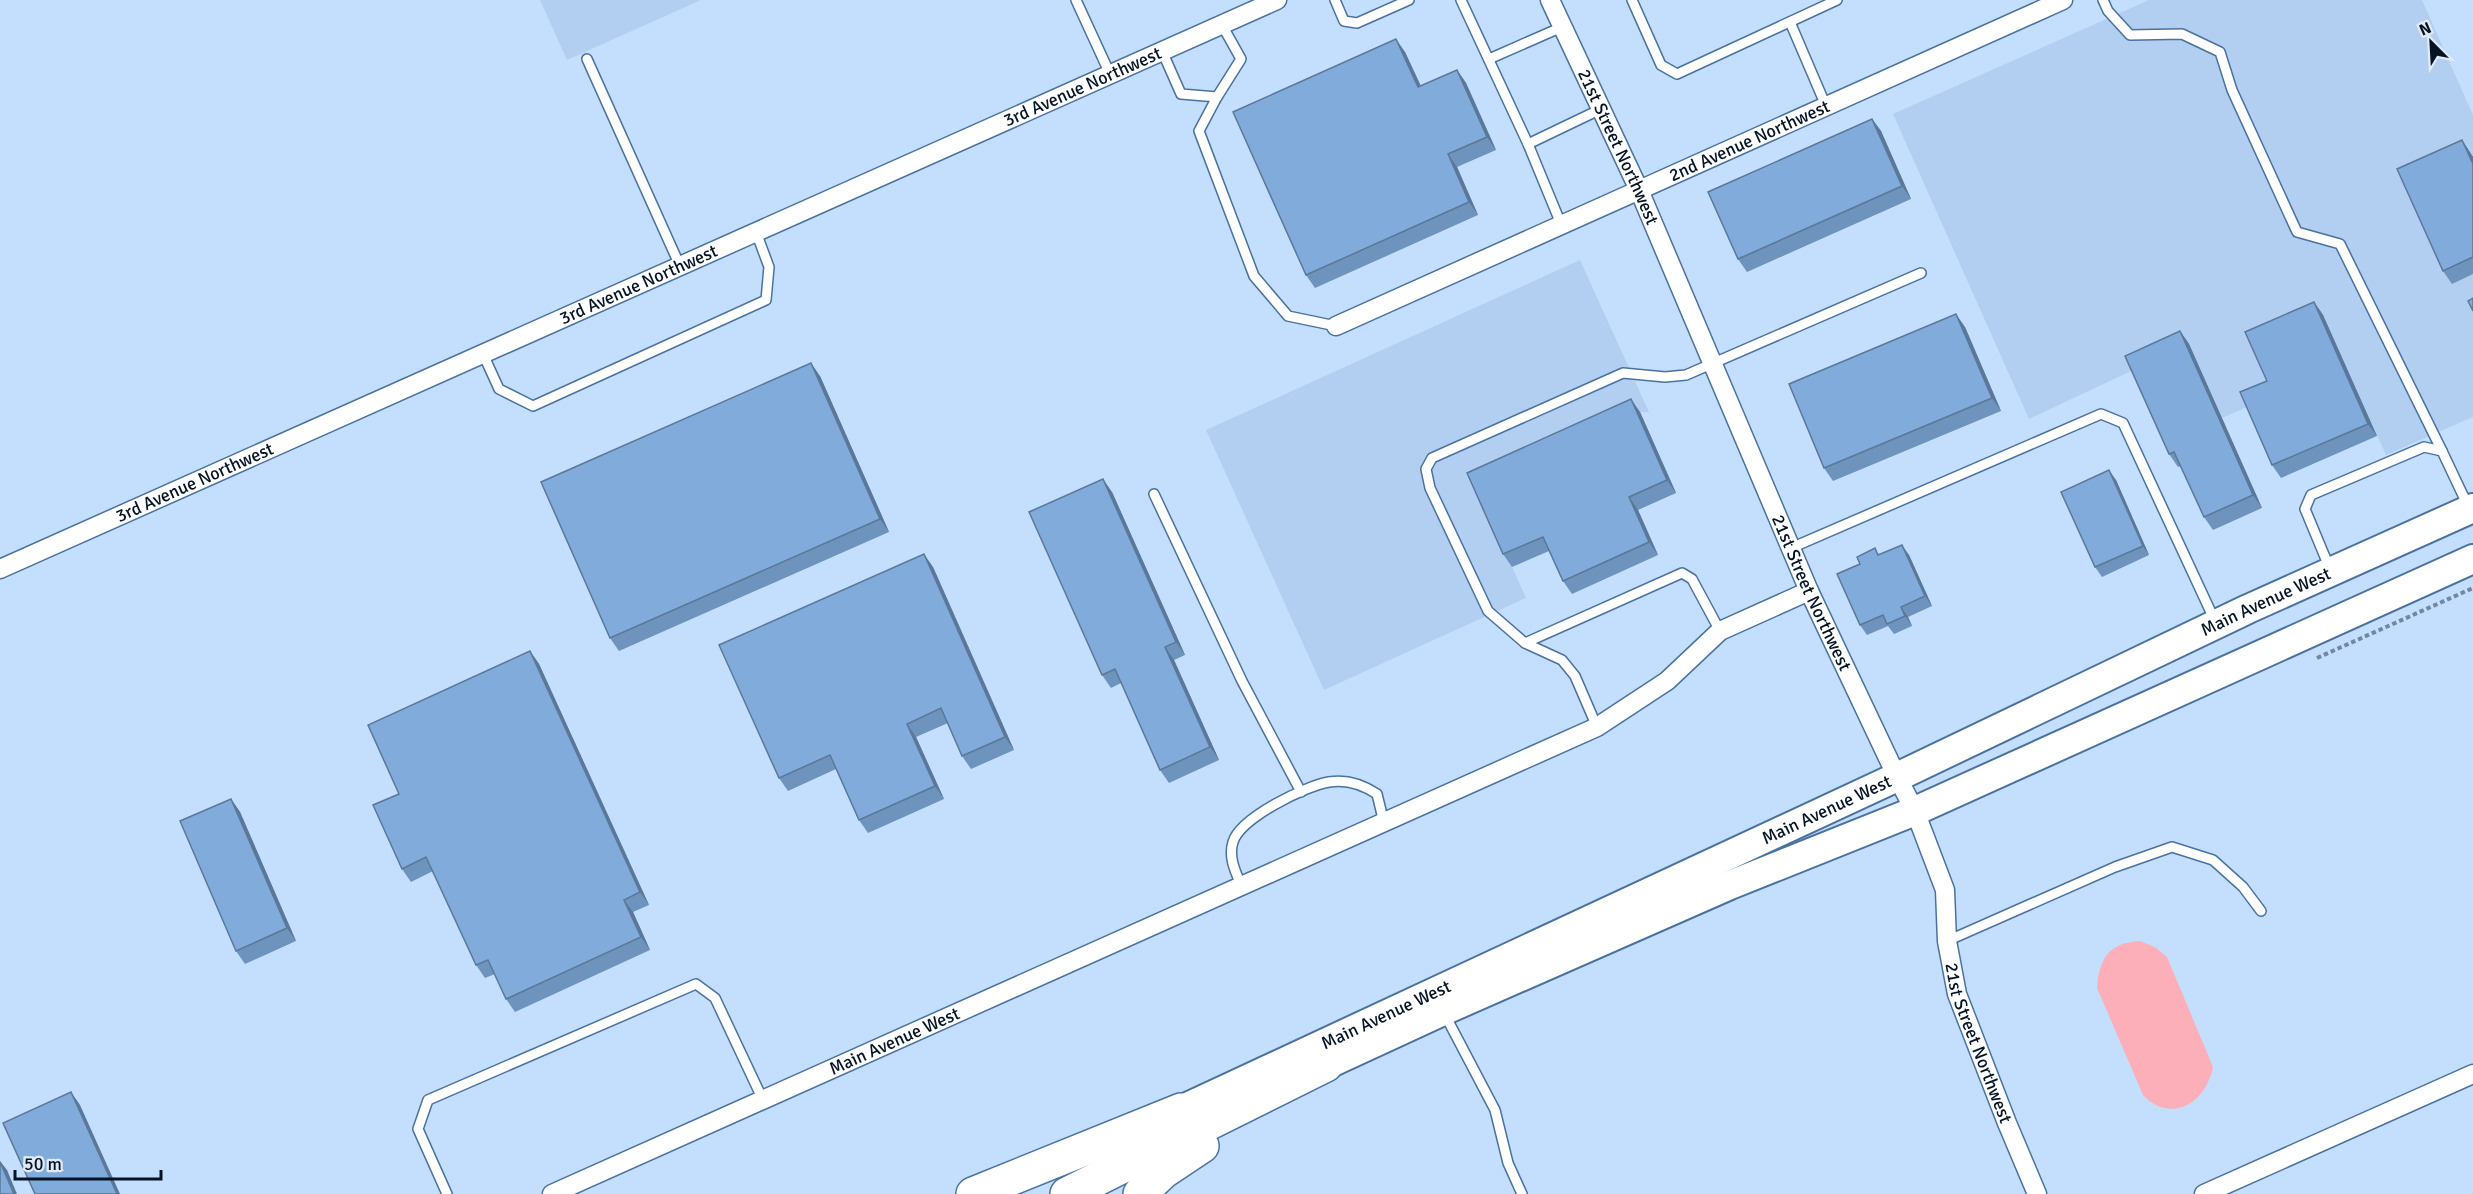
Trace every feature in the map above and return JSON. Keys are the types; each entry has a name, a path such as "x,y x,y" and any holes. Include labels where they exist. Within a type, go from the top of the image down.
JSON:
{"highway":[{"path":"1067,1194 1326,1065"},
{"path":"1140,1194 1163,1172 1326,1065"},
{"path":"973,1194 1180,1110"},
{"path":"1042,1194 1180,1110"}],"main road":[{"name":"Main Avenue West","path":"1180,1110 1897,777 2216,624 2471,509"},
{"name":"Main Avenue West","path":"1326,1065 1730,885 1916,811 2473,559"}],"street":[{"name":"3rd Avenue Northwest","path":"0,569 1277,0"},
{"name":"21st Street Northwest","path":"1550,0 1638,190 1809,591 1897,777 1916,811 1945,890 1947,941 1957,994 2037,1194"},
{"name":"2nd Avenue Northwest","path":"1336,326 2063,0"},
{"name":"Main Avenue West","path":"552,1194 1597,727 1667,681 1720,632 1809,591"},
{"path":"2204,1194 2473,1074"}],"lane":[{"path":"1076,0 1110,74"},
{"path":"1335,0 1344,21 1357,23 1409,0"},
{"path":"1461,0 1528,144 1561,224"},
{"path":"1632,0 1661,65 1677,74 1837,0"},
{"path":"2103,0 2108,12 2130,35 2182,34 2220,52 2232,90 2297,232 2340,244 2471,509"},
{"path":"1790,22 1826,106"},
{"path":"1222,25 1240,59 1199,131 1254,276 1288,316 1336,326"},
{"path":"1489,59 1562,27"},
{"path":"1162,51 1181,94 1217,97"},
{"path":"587,59 680,266"},
{"path":"1528,144 1601,109"},
{"path":"483,354 499,389 533,406 766,300 769,267 756,232"},
{"path":"1597,727 1575,676 1562,660 1525,643 1488,611 1430,488 1426,469 1432,458 1623,373 1665,377 1686,375 1713,365 1921,273"},
{"path":"1791,548 2101,414 2123,423 2216,624"},
{"path":"2331,572 2305,509 2311,495 2424,447 2442,451"},
{"path":"1154,494 1242,681 1301,792"},
{"path":"1525,643 1682,573 1692,579 1720,632"},
{"path":"1242,887 1232,862 1233,841 1252,820 1282,799 1329,782 1361,783 1377,794 1384,824"},
{"path":"1947,941 2115,867 2172,847 2213,860 2243,887 2262,910"},
{"path":"447,1194 418,1129 428,1100 696,984 715,998 763,1100"},
{"path":"1443,1011 1495,1110 1508,1163 1522,1194"}],"shaded area":[{"path":"540,0 701,0 567,60"},
{"path":"2149,0 2422,0 2473,115 2473,417 2386,455 2323,315 2276,394 2222,418 2189,344 2029,419 1893,114"},
{"path":"1580,260 1649,412 1640,412 1476,486 1526,598 1324,690 1206,430"},
{"path":"2140,941 2155,947 2167,957 2213,1067 2201,1094 2178,1108 2168,1109 2158,1106 2143,1095 2097,988 2100,969 2107,954 2120,945"}],"building":[{"path":"1396,39 1418,87 1457,70 1487,137 1448,154 1469,202 1306,275 1233,112"},
{"path":"1872,119 1902,186 1738,259 1708,192"},
{"path":"2462,140 2473,164 2473,257 2443,271 2397,169"},
{"path":"2473,298 2473,311 2468,301"},
{"path":"2314,302 2368,424 2272,465 2240,392 2267,381 2245,332"},
{"path":"1956,314 1992,398 1824,468 1789,384"},
{"path":"2180,331 2253,495 2204,517 2174,452 2169,454 2125,356"},
{"path":"811,363 880,519 610,638 541,482"},
{"path":"1631,399 1667,480 1629,497 1649,542 1563,581 1543,537 1503,554 1467,473"},
{"path":"2109,470 2143,546 2095,567 2061,492"},
{"path":"1103,479 1176,642 1165,647 1210,747 1160,770 1115,669 1102,675 1029,512"},
{"path":"1902,545 1925,596 1901,607 1905,616 1887,624 1883,615 1860,625 1837,574 1860,564 1857,557 1875,548 1878,555"},
{"path":"924,554 1005,737 962,756 941,708 907,724 935,786 859,820 830,755 779,778 719,645"},
{"path":"530,651 640,892 624,900 641,937 506,999 488,960 476,965 426,857 402,869 373,805 399,794 368,725"},
{"path":"231,799 287,928 236,951 180,821"},
{"path":"71,1092 117,1194 35,1194 3,1123"},
{"path":"0,1162 14,1194 0,1194"}]}
